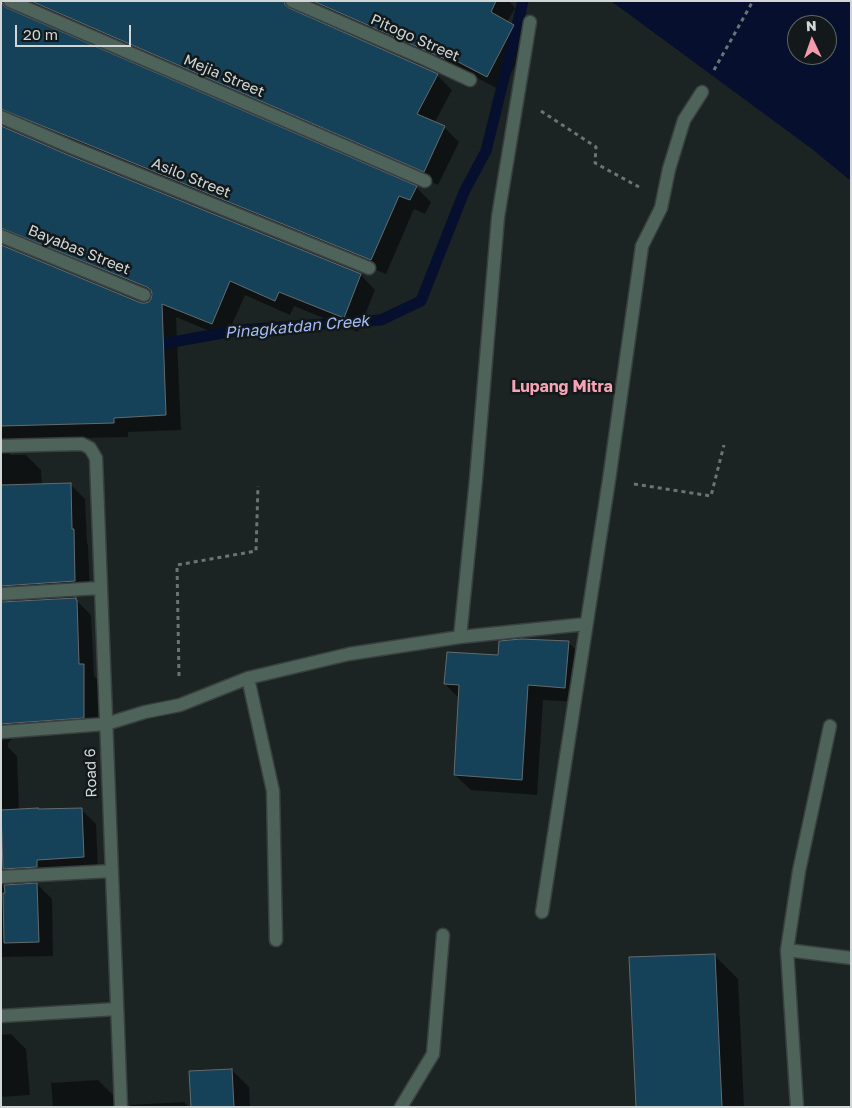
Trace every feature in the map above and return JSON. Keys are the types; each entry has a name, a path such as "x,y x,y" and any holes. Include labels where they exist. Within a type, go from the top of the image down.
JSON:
{"street":[{"name":"Mejia Street","path":"10,1 425,181"},
{"name":"Pitogo Street","path":"292,1 470,80"},
{"path":"460,637 476,479 498,217 530,22"},
{"path":"542,912 609,480 642,246 661,208 669,168 684,120 702,92"},
{"name":"Asilo Street","path":"1,118 368,268"},
{"name":"Bayabas Street","path":"1,236 144,295"},
{"name":"Road 6","path":"1,446 82,444 90,448 96,458 121,1107"},
{"path":"1,594 100,588"},
{"path":"1,732 106,724 145,712 180,705 248,678 349,654 460,637 586,624"},
{"path":"248,678 274,791 276,940"},
{"path":"797,1107 786,950 799,871 830,726"},
{"path":"1,877 112,871"},
{"path":"401,1107 433,1054 443,935"},
{"path":"786,950 851,958"},
{"path":"1,1016 118,1009"}],"path":[{"path":"702,92 753,1"},
{"path":"518,95 596,147 595,163 663,200"},
{"path":"609,480 712,496 724,445"},
{"path":"180,705 177,565 256,551 258,486"}],"water":[{"path":"611,1 851,1 851,181 812,149"}],"building":[{"path":"1,1 7,8 417,186 410,200 399,196 371,260 1,109"},
{"path":"31,1 284,1 285,5 289,8 438,74 417,114 445,126 424,172"},
{"path":"313,1 496,1 491,12 514,25 487,77 447,56 445,59"},
{"path":"1,126 361,274 344,318 279,292 275,301 230,281 212,324 162,304 166,415 114,418 114,423 1,426 1,245 141,303 149,302 152,294 151,290 147,287 1,228"},
{"path":"71,483 75,581 1,586 1,485"},
{"path":"76,598 79,664 84,664 84,718 1,724 1,602"},
{"path":"521,639 569,641 565,688 528,685 522,780 454,775 459,685 444,684 447,652 498,655 499,641"},
{"path":"82,808 84,857 37,860 37,867 3,869 1,810"},
{"path":"37,883 39,942 4,943 4,885"},
{"path":"715,954 722,1107 636,1107 629,957"},
{"path":"232,1069 234,1107 191,1107 189,1071"}],"waterway":[{"name":"Pinagkatdan Creek","path":"150,346 240,330 381,320 421,301 464,192 486,151 523,1"}],"district":[{"name":"Lupang Mitra","path":"562,387"}]}
